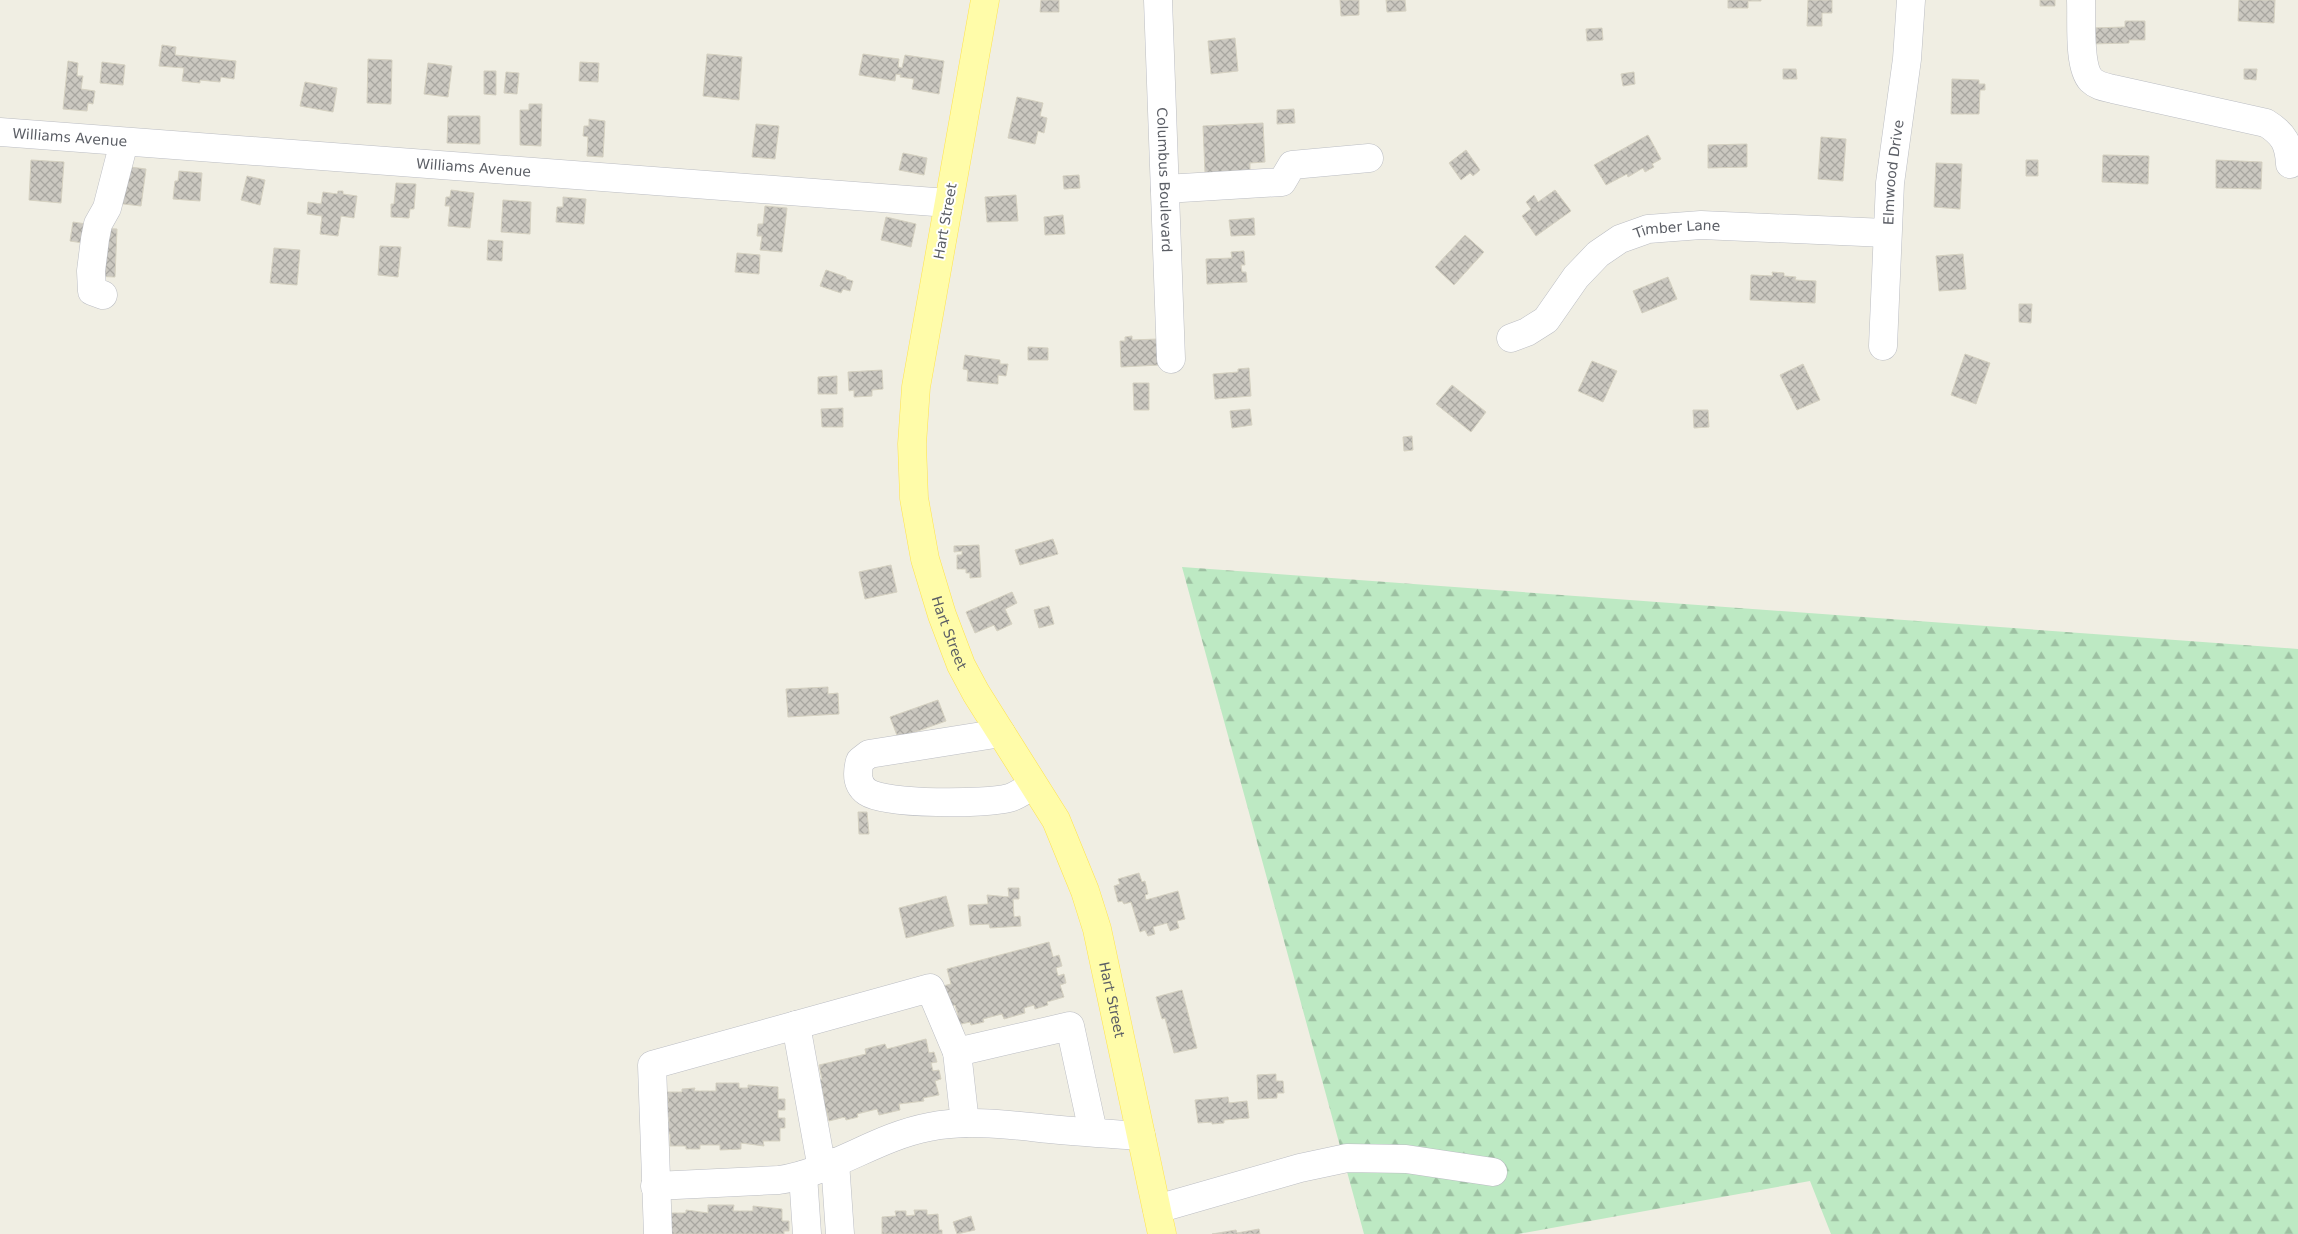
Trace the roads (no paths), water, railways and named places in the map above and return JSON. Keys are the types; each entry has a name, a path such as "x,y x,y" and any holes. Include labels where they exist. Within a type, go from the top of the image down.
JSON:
{"main road":[{"name":"Hart Street","path":"985,0 916,387 912,444 914,498 925,559 950,640 976,693 1056,820 1085,891 1097,929 1159,1222"}],"street":[{"name":"Columbus Boulevard","path":"1158,0 1171,359"},
{"name":"Elmwood Drive","path":"1883,346 1886,233 1893,151 1907,59 1911,0"},
{"path":"2081,0 2084,64 2092,81 2113,89 2266,123 2278,131 2287,142 2290,164"},
{"name":"Williams Avenue","path":"0,132 948,203"},
{"path":"103,295 92,291 92,251 98,224 106,208 124,142"},
{"path":"1164,189 1282,182 1292,165 1368,158"},
{"name":"Timber Lane","path":"1511,338 1527,332 1546,320 1576,277 1598,254 1620,239 1648,229 1701,224 1886,233"},
{"path":"1001,733 869,754 860,761 857,772 860,783 867,792 884,798 948,802 1011,798 1033,784"},
{"path":"658,1234 652,1065 930,988 958,1052 965,1123"},
{"path":"796,1025 820,1169 840,1234"},
{"path":"958,1052 1070,1026 1093,1132"},
{"path":"655,1186 779,1180 820,1169 908,1132 929,1127 965,1123 1006,1124 1141,1136"},
{"path":"1159,1222 1300,1168 1347,1158 1406,1159 1493,1172"},
{"path":"806,1234 820,1169"}]}
